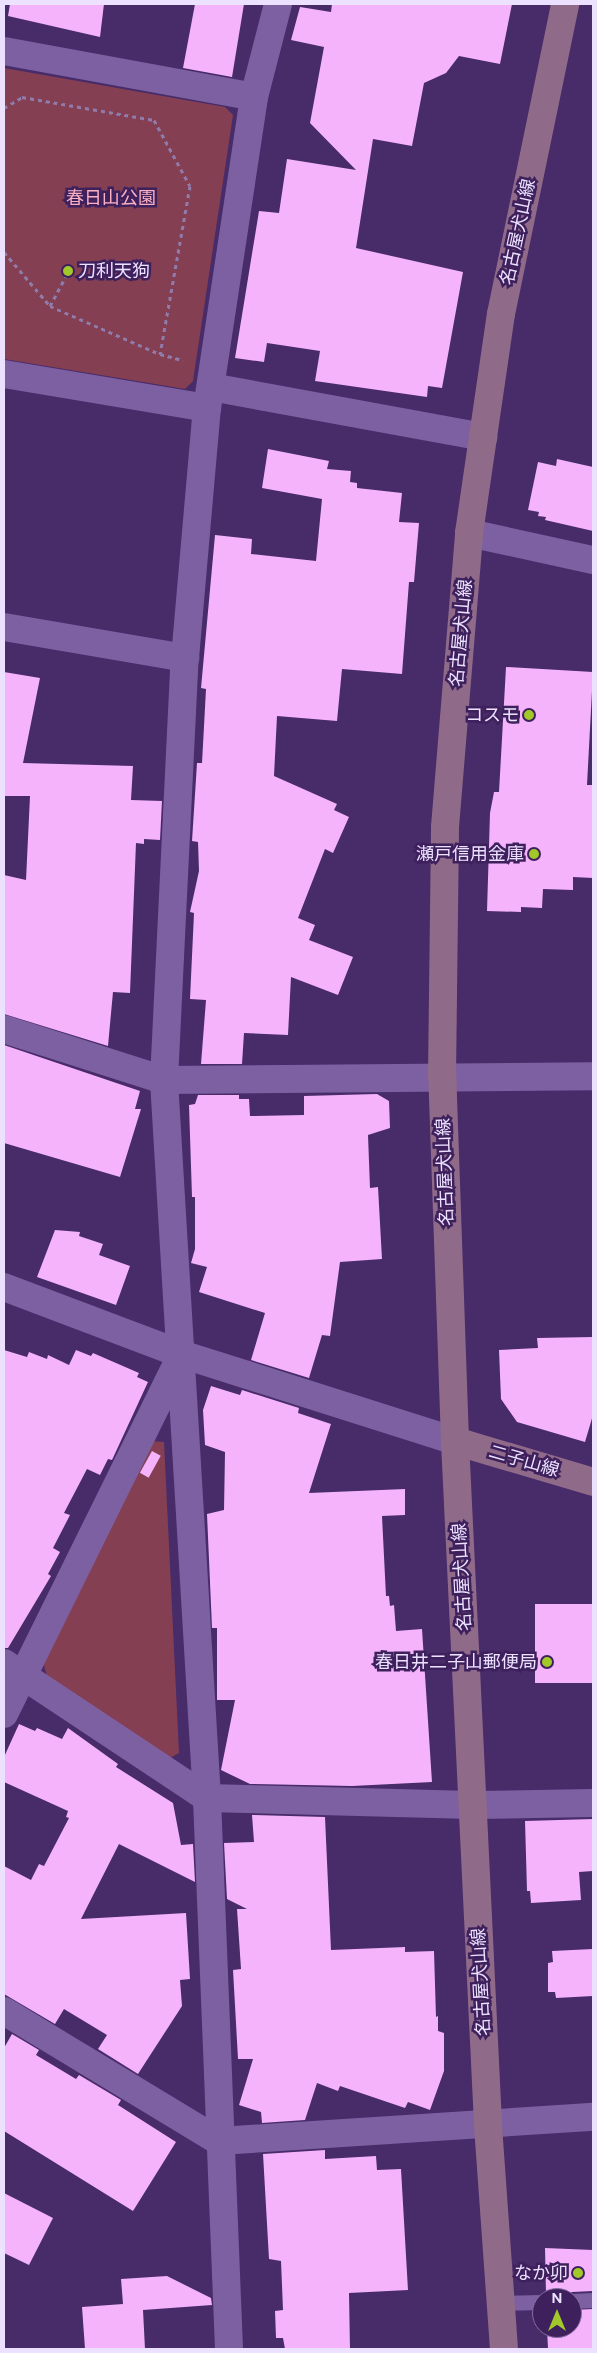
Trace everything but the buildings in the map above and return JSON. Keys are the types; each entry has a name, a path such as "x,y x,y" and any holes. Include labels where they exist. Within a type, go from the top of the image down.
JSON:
{"main road":[{"name":"名古屋犬山線","path":"504,2349 488,2124 455,1441 442,1076 445,827 469,533 483,436 501,314 565,4"},
{"name":"二子山線","path":"455,1441 593,1482"}],"street":[{"path":"228,2349 207,1798 164,1080 185,658 209,398 254,97 278,4"},
{"path":"4,51 254,97"},
{"path":"4,374 209,398 483,436"},
{"path":"469,533 593,560"},
{"path":"4,627 185,658"},
{"path":"4,1029 164,1080 593,1076"},
{"path":"4,1287 181,1354 455,1441"},
{"path":"4,1714 13,1669 181,1354"},
{"path":"13,1669 207,1798 472,1806 593,1803"},
{"path":"4,2011 219,2141 593,2117"}],"lane":[{"path":"502,2303 532,2302"}],"path":[{"path":"4,108 22,97 154,120 190,186 160,354"},
{"path":"4,252 50,306 160,354 187,361"},
{"path":"50,306 66,276"}],"green space":[{"name":"春日山公園","path":"4,68 225,107 233,115 193,381 185,389 4,359"},
{"path":"151,1441 164,1442 179,1753 168,1759 47,1676 43,1662"}],"place":[{"name":"刀利天狗","path":"68,271"},
{"name":"コスモ","path":"529,715"},
{"name":"瀬戸信用金庫","path":"534,854"},
{"name":"春日井二子山郵便局","path":"547,1662"},
{"name":"なか卯","path":"578,2273"}]}
